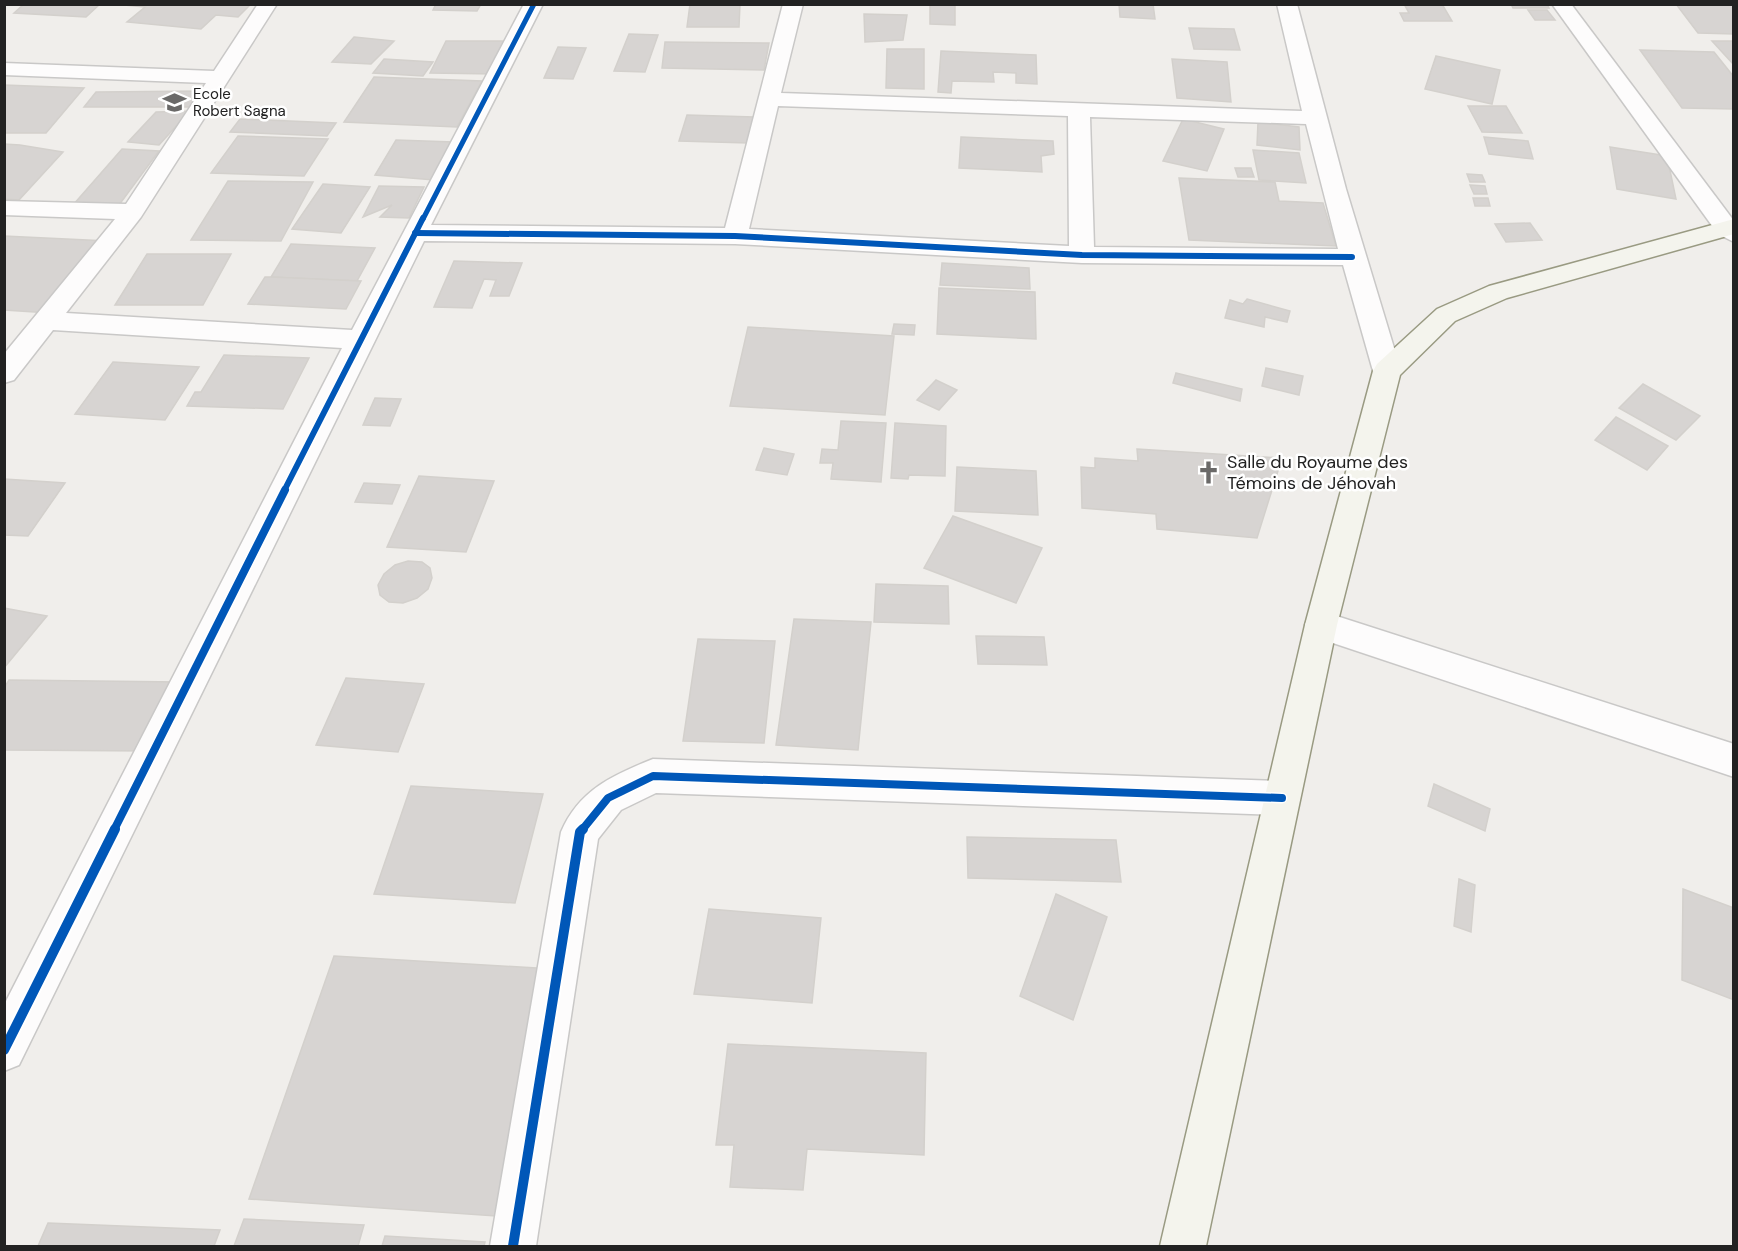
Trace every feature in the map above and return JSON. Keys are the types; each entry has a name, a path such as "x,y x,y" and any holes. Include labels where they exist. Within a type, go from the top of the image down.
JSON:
{"main road":[{"path":"1183,1246 1321,625 1387,371 1446,315 1498,292 1731,230"}],"street":[{"path":"4,373 133,212 268,4"},
{"path":"4,1050 360,340 534,4"},
{"path":"735,236 793,4"},
{"path":"1287,4 1314,118 1352,257 1387,371"},
{"path":"1562,4 1731,230"},
{"path":"4,69 219,77"},
{"path":"770,99 1314,118"},
{"path":"1079,110 1082,255"},
{"path":"4,208 133,212"},
{"path":"415,232 735,236 1082,255 1352,257"},
{"path":"45,321 360,340"},
{"path":"1321,625 1734,761"},
{"path":"513,1246 580,832 608,798 653,776 663,776 1282,798"}],"building":[{"path":"24,4 100,4 86,17 14,13"},
{"path":"251,4 238,17 216,15 201,29 127,22 145,7 124,5"},
{"path":"436,4 481,4 477,11 433,10"},
{"path":"690,4 740,4 739,27 687,27"},
{"path":"930,4 955,4 955,25 930,24"},
{"path":"1119,4 1153,4 1155,19 1120,17"},
{"path":"1404,4 1442,4 1452,21 1404,21 1400,13 1409,13"},
{"path":"1511,4 1547,4 1549,8 1513,8"},
{"path":"1676,4 1734,4 1734,34 1698,33"},
{"path":"1528,10 1547,10 1555,20 1535,20"},
{"path":"864,14 907,15 903,40 865,42"},
{"path":"1189,28 1234,29 1240,50 1194,49"},
{"path":"629,34 658,35 645,72 614,71"},
{"path":"354,37 394,41 371,64 332,62"},
{"path":"446,41 508,41 495,74 430,73"},
{"path":"1712,41 1734,41 1734,65"},
{"path":"665,42 769,43 764,70 662,68"},
{"path":"558,47 586,48 573,79 544,78"},
{"path":"887,49 924,49 924,89 886,88"},
{"path":"1640,50 1714,52 1734,77 1734,109 1682,108"},
{"path":"941,51 1036,55 1037,84 1016,83 1016,73 993,72 994,82 952,81 951,93 938,92"},
{"path":"1436,56 1500,70 1492,104 1425,89"},
{"path":"384,59 433,62 423,76 373,73"},
{"path":"1172,59 1227,62 1231,102 1177,98"},
{"path":"374,77 482,81 457,127 344,122"},
{"path":"4,85 84,88 46,133 4,133"},
{"path":"201,91 191,107 84,107 96,92"},
{"path":"1468,106 1506,106 1522,133 1482,132"},
{"path":"190,111 159,145 128,142 156,112"},
{"path":"687,115 754,117 748,143 679,141"},
{"path":"240,119 336,123 327,136 230,132"},
{"path":"1183,119 1224,129 1207,171 1163,161"},
{"path":"1258,122 1299,127 1300,150 1257,145"},
{"path":"238,136 328,139 304,176 211,173"},
{"path":"961,137 1053,141 1054,154 1041,156 1042,172 959,168"},
{"path":"1484,137 1528,141 1533,159 1489,154"},
{"path":"396,140 453,142 434,180 375,175"},
{"path":"4,144 63,152 19,200 4,199"},
{"path":"1610,147 1667,156 1676,199 1617,189"},
{"path":"122,149 159,151 119,205 73,205"},
{"path":"1253,150 1299,153 1306,183 1259,180"},
{"path":"1235,168 1251,168 1254,177 1238,177"},
{"path":"1467,174 1482,175 1485,182 1470,182"},
{"path":"1179,178 1275,182 1279,201 1323,203 1336,246 1189,240"},
{"path":"228,181 313,182 281,241 191,240"},
{"path":"323,184 370,187 341,233 292,229"},
{"path":"1470,185 1485,186 1487,194 1474,194"},
{"path":"379,186 424,187 409,218 380,217 392,205 363,217"},
{"path":"1473,198 1488,198 1490,206 1475,206"},
{"path":"1530,223 1542,240 1506,242 1495,224"},
{"path":"4,236 107,241 50,313 4,310"},
{"path":"291,244 375,248 357,281 271,277"},
{"path":"147,254 231,254 203,305 115,305"},
{"path":"454,261 522,263 509,296 490,296 496,280 484,279 472,308 434,307"},
{"path":"942,263 1029,268 1030,289 940,285"},
{"path":"265,277 361,281 346,309 248,304"},
{"path":"939,288 1035,292 1036,339 937,334"},
{"path":"1247,299 1290,311 1287,322 1265,317 1264,327 1225,318 1230,300 1243,304"},
{"path":"894,324 915,325 914,335 892,334"},
{"path":"748,327 894,336 885,415 730,406"},
{"path":"224,355 309,358 283,409 187,406 195,392 201,392"},
{"path":"113,362 199,367 165,420 75,414"},
{"path":"1266,368 1303,376 1299,395 1262,386"},
{"path":"1176,373 1242,389 1240,401 1173,383"},
{"path":"936,380 957,390 939,410 917,400"},
{"path":"1643,384 1700,416 1676,440 1619,408"},
{"path":"375,398 401,399 390,426 363,425"},
{"path":"1616,417 1668,446 1647,470 1595,440"},
{"path":"841,421 886,423 881,482 831,479 833,463 820,463 822,449 838,450"},
{"path":"895,423 946,426 945,476 909,475 908,479 891,478"},
{"path":"764,448 794,454 787,475 756,470"},
{"path":"1137,449 1282,458 1257,538 1157,529 1156,514 1082,508 1081,467 1095,468 1095,458 1138,461"},
{"path":"957,467 1036,471 1038,515 955,511"},
{"path":"419,476 494,481 466,552 387,547"},
{"path":"4,479 65,483 28,536 4,535"},
{"path":"364,483 400,485 392,504 355,502"},
{"path":"953,516 1042,548 1016,603 924,568"},
{"path":"408,561 422,562 430,568 432,578 428,589 417,598 403,603 389,602 380,595 378,585 384,574 395,565"},
{"path":"876,584 948,586 949,624 874,622"},
{"path":"4,608 47,616 4,668"},
{"path":"794,619 871,622 858,750 776,745"},
{"path":"976,636 1044,637 1047,665 978,664"},
{"path":"698,639 775,641 764,743 683,741"},
{"path":"346,678 424,684 398,752 316,745"},
{"path":"9,680 180,682 149,751 4,750 4,688"},
{"path":"1434,784 1490,809 1485,831 1428,806"},
{"path":"411,786 543,794 515,903 374,894"},
{"path":"967,837 1116,840 1121,882 968,878"},
{"path":"1459,879 1475,885 1471,932 1454,926"},
{"path":"1683,889 1734,908 1734,1000 1682,980"},
{"path":"1056,894 1107,917 1073,1020 1020,996"},
{"path":"709,909 821,918 812,1003 694,994"},
{"path":"334,956 553,969 496,1216 249,1199"},
{"path":"728,1044 926,1053 924,1155 807,1149 803,1190 730,1187 734,1145 716,1145"},
{"path":"244,1219 364,1225 358,1246 234,1246"},
{"path":"48,1223 220,1230 214,1246 38,1246"},
{"path":"385,1236 485,1242 484,1246 382,1246"}],"cycle path":[{"path":"4,1050 360,340 534,4"},
{"path":"415,233 735,236 1082,255 1352,257"},
{"path":"513,1246 580,832 608,798 653,776 1282,798"}],"place":[{"name":"Ecole Robert Sagna","path":"175,103"},
{"name":"Salle du Royaume des Témoins de Jéhovah","path":"1209,472"}]}
